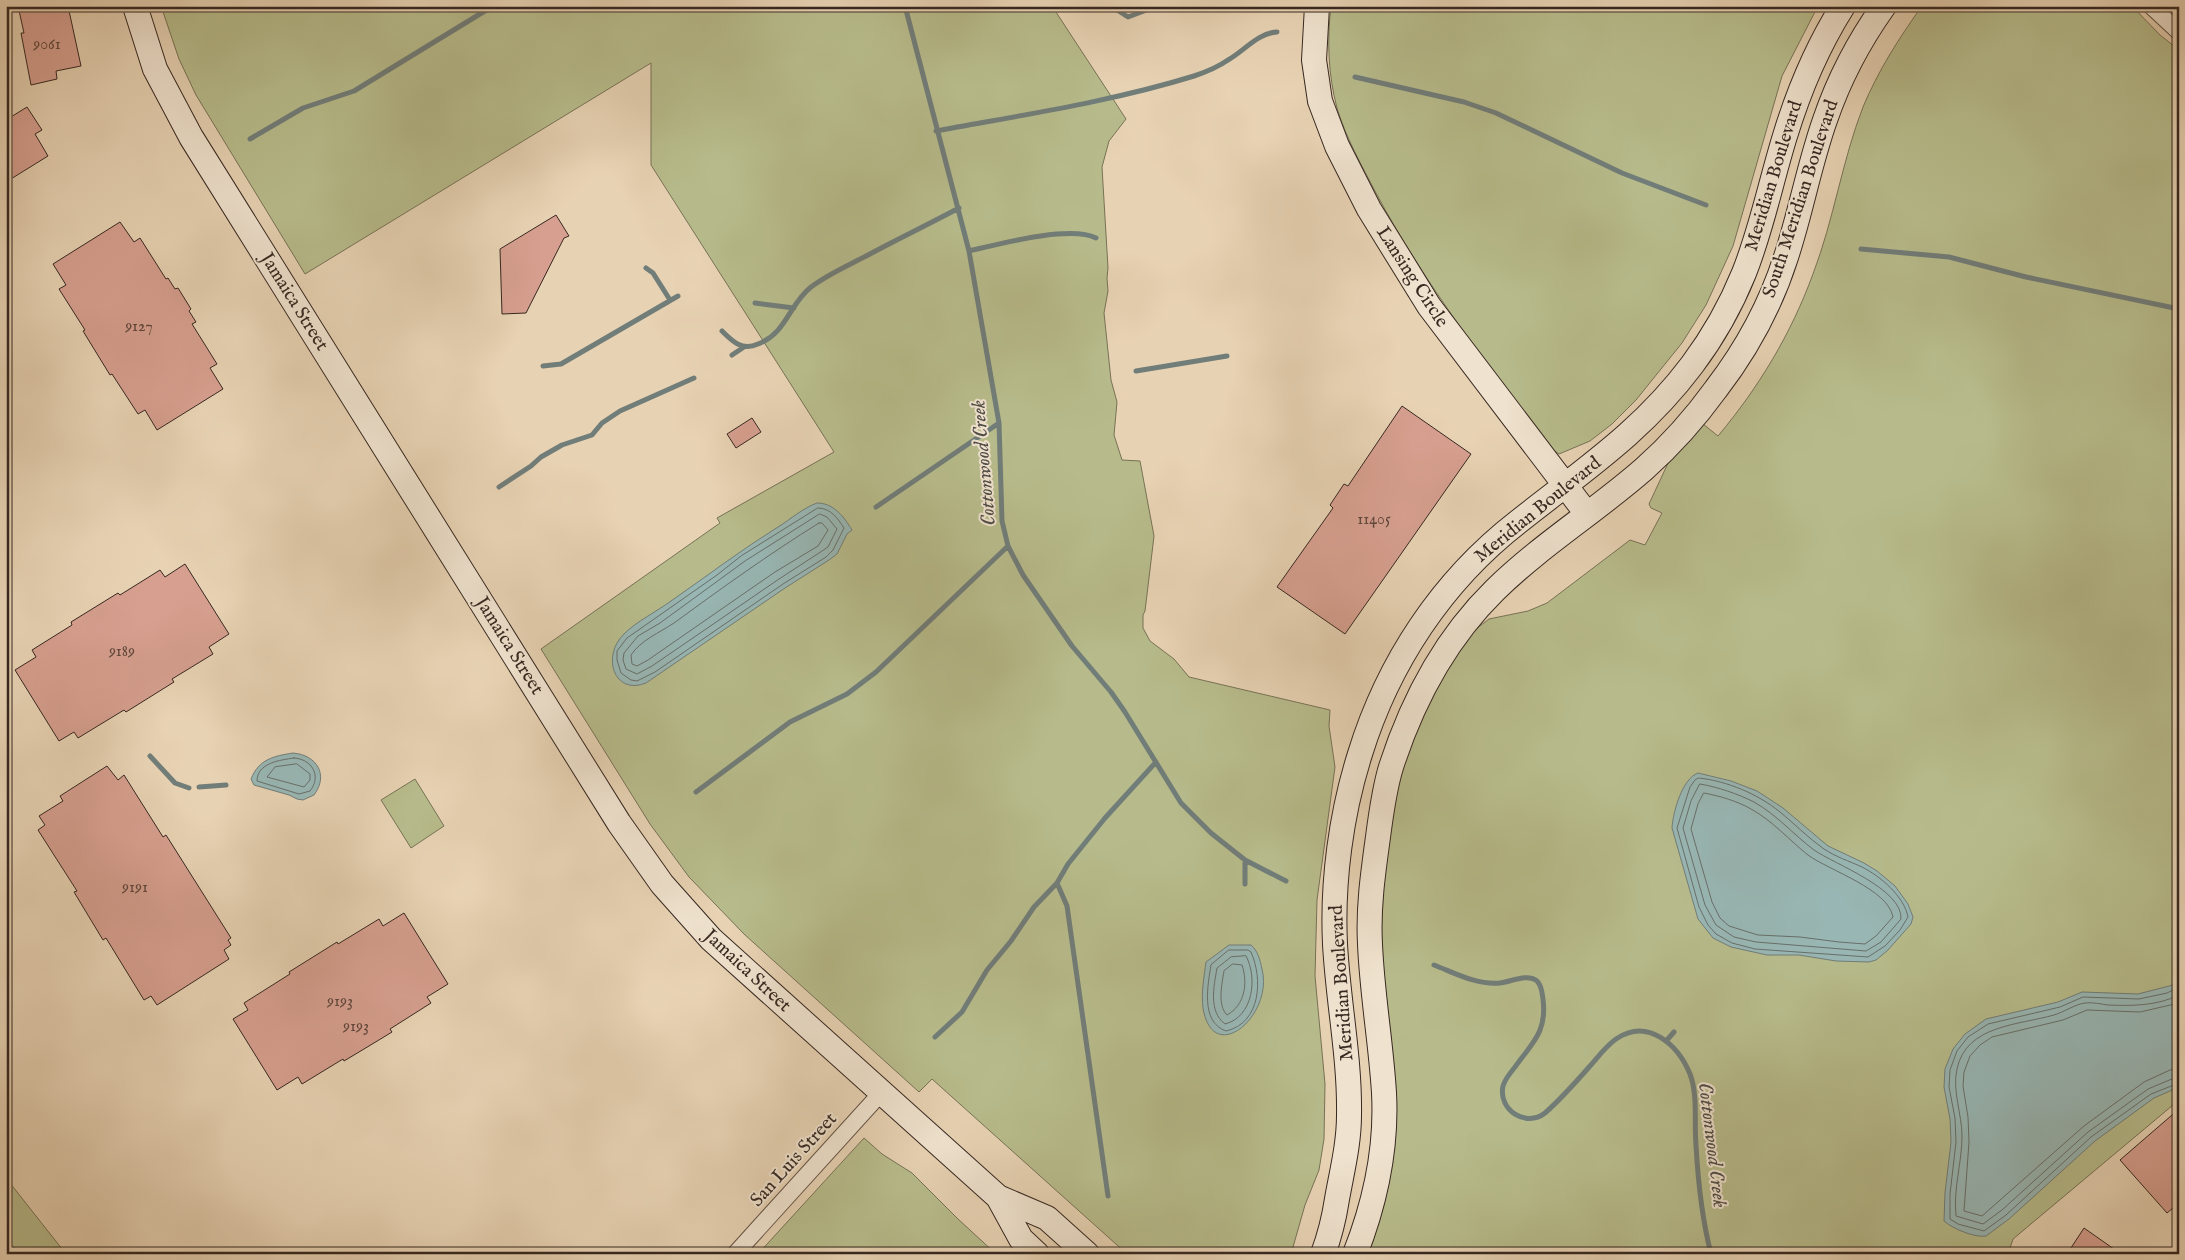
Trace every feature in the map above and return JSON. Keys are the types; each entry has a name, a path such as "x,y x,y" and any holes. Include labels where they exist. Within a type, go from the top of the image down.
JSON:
{"main road":[{"name":"Jamaica Street","path":"135,6 155,69 191,137 636,849 678,904 711,939 881,1093 998,1197 1047,1218 1087,1254"},
{"name":"Lansing Circle","path":"1317,6 1314,50 1317,89 1328,127 1347,168 1384,234 1429,306 1587,514"},
{"name":"Meridian Boulevard","path":"1323,1254 1334,1223 1348,1133 1349,1088 1336,961 1335,918 1342,836 1358,759 1384,691 1400,659 1429,613 1464,571 1497,539 1606,455 1650,416 1693,364 1720,322 1741,281 1753,247 1785,135 1805,78 1822,42 1843,6"},
{"name":"South Meridian Boulevard","path":"1587,514 1644,469 1680,433 1717,389 1750,338 1783,267 1822,129 1835,95 1851,59 1884,6"},
{"name":"Meridian Boulevard","path":"1355,1254 1376,1188 1384,1130 1384,1094 1369,922 1372,879 1390,771 1422,690 1443,654 1462,627 1495,590 1533,556 1587,514"},
{"name":"Jamaica Street","path":"998,1197 1021,1240 1037,1254"}],"street":[{"path":"2152,6 2179,32"},
{"name":"San Luis Street","path":"735,1254 881,1093"}],"green space":[{"path":"161,6 1052,6 1126,119 1109,141 1102,167 1108,268 1108,291 1104,313 1111,380 1117,402 1114,435 1122,460 1140,461 1154,536 1143,615 1143,628 1150,641 1174,659 1189,677 1330,710 1329,726 1335,767 1317,900 1315,976 1325,1084 1324,1139 1319,1170 1305,1205 1291,1254 1127,1254 932,1079 919,1092 744,934 689,877 650,824 541,649 720,523 717,518 834,452 651,165 651,63 305,274 196,95 179,59"},
{"path":"1331,6 1818,6 1782,76 1733,246 1706,305 1682,343 1636,400 1612,424 1590,441 1559,454 1552,449 1459,325 1395,227 1355,152 1337,108 1329,57"},
{"path":"1922,6 2132,6 2160,35 2179,50 2179,1100 2013,1239 2008,1254 1367,1254 1382,889 1393,806 1403,767 1423,714 1446,671 1472,632 1489,619 1528,611 1547,603 1630,540 1645,545 1662,513 1651,508 1649,504 1669,461 1703,424 1718,436 1760,379 1795,318 1813,274 1827,232 1849,148 1863,107 1890,55"},
{"path":"415,779 444,826 411,848 381,800"},
{"path":"864,1138 882,1154 912,1173 996,1254 758,1254"},
{"path":"6,1178 66,1254 18,1254 6,1237"}],"water":[{"path":"817,503 829,505 833,508 842,516 852,530 847,534 837,554 646,683 635,686 626,684 619,679 614,672 612,663 613,653 617,643 629,629 751,545"},
{"path":"293,753 309,758 318,767 320,780 314,795 303,800 297,799 254,785 251,779 258,767 273,757"},
{"path":"1698,773 1731,781 1757,791 1783,808 1828,846 1877,871 1895,886 1908,904 1913,917 1911,924 1888,950 1876,960 1869,962 1836,961 1799,955 1767,955 1731,947 1713,938 1698,919 1672,828 1679,797 1687,782"},
{"path":"1229,945 1251,945 1253,947 1262,969 1263,986 1259,1003 1251,1017 1241,1028 1229,1034 1218,1034 1209,1025 1203,1008 1202,997 1206,962"},
{"path":"2179,976 2179,1087 2154,1098 2095,1141 2009,1219 1986,1236 1976,1236 1964,1232 1944,1221 1951,1142 1950,1119 1944,1087 1945,1069 1953,1049 1965,1034 1986,1019 2058,1002 2082,992 2138,994 2173,985"}],"building":[{"path":"18,6 68,6 81,66 56,71 57,79 31,85 21,33 24,33"},
{"path":"27,107 42,130 35,134 48,156 6,182 6,120"},
{"path":"556,215 569,236 564,238 526,313 502,314 500,249"},
{"path":"120,222 134,242 140,238 166,279 168,278 175,289 178,288 191,309 189,311 196,322 192,324 217,364 210,368 223,389 157,430 145,410 138,414 112,374 110,375 59,289 66,285 53,264"},
{"path":"1402,406 1471,454 1345,634 1277,587 1333,508 1330,505 1344,484 1348,486"},
{"path":"752,418 761,432 736,448 727,434"},
{"path":"185,564 229,634 209,647 213,654 172,679 174,682 126,712 124,710 78,738 74,732 59,741 15,670 36,657 32,650 72,625 71,622 160,570 165,577"},
{"path":"107,766 118,780 124,775 163,837 166,835 231,938 228,940 231,945 224,950 229,959 157,1005 151,996 144,1000 106,938 103,940 74,892 77,891 38,830 45,825 39,816 63,801 60,796"},
{"path":"404,913 448,984 427,997 431,1003 390,1029 392,1032 302,1084 298,1077 277,1090 233,1019 248,1010 244,1003 337,942 338,944 379,919 383,926"},
{"path":"2179,1109 2179,1203 2167,1213 2120,1160"},
{"path":"2084,1228 2121,1254 2067,1254"}],"waterway":[{"path":"250,139 303,108 354,91 493,6"},
{"name":"Cottonwood Creek","path":"905,6 969,251 999,423 1002,521 1008,546 1023,575 1072,646 1111,692 1125,712 1181,803 1211,833 1245,860 1286,881"},
{"path":"1111,6 1128,17 1157,6"},
{"path":"936,131 1098,101 1194,76 1220,65 1257,39 1277,32"},
{"path":"1355,77 1464,102 1496,113 1622,173 1706,205"},
{"path":"722,331 734,342 742,346 752,346 768,339 782,326 804,294 818,282 959,208"},
{"path":"969,251 1016,240 1052,235 1084,235 1096,238"},
{"path":"1861,249 1949,257 2026,277 2179,309"},
{"path":"646,268 653,273 670,300"},
{"path":"543,366 561,364 678,296"},
{"path":"755,303 794,308"},
{"path":"732,355 744,347"},
{"path":"1136,371 1227,356"},
{"path":"499,487 531,466 541,457 562,445 592,435 602,423 620,411 694,378"},
{"path":"876,507 999,423"},
{"path":"696,792 790,722 847,694 876,672 1008,546"},
{"path":"150,756 175,783 189,788"},
{"path":"935,1037 962,1012 987,970 1011,941 1034,907 1057,883 1068,864 1105,818 1156,762"},
{"path":"199,787 226,785"},
{"path":"1245,860 1245,884"},
{"path":"1057,883 1067,906 1108,1196"},
{"name":"Cottonwood Creek","path":"1434,965 1466,978 1483,982 1500,983 1529,978 1537,981 1540,985 1544,1010 1541,1028 1533,1043 1508,1076 1503,1086 1503,1095 1509,1109 1522,1117 1538,1117 1545,1113 1609,1045 1628,1033 1639,1031 1650,1033 1670,1044 1685,1063 1692,1082 1695,1100 1695,1136 1699,1186 1711,1254"},
{"path":"1667,1040 1674,1032"}]}
